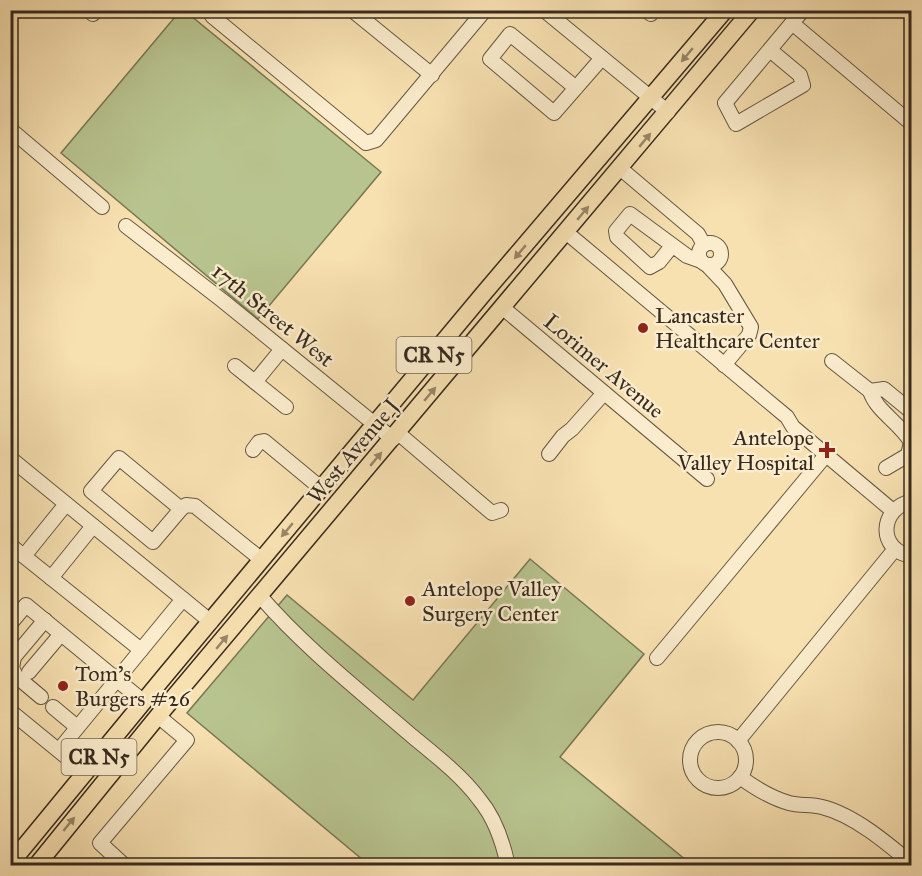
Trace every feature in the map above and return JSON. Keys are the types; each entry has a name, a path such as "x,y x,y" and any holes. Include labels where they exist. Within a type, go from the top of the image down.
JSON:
{"main road":[{"name":"West Avenue J","path":"10,864 484,293 725,10"},
{"name":"West Avenue J","path":"36,866 158,716 621,169 752,10"},
{"path":"503,309 503,291 548,238 549,217"},
{"path":"450,371 455,350 486,312 484,293"},
{"path":"158,716 162,699 202,651 205,628"},
{"path":"86,804 87,790 144,721 144,702"}],"street":[{"path":"212,10 213,16 366,142 376,140 485,10"},
{"path":"352,10 432,75"},
{"path":"544,10 561,16 602,58 668,112"},
{"path":"770,50 800,75 803,85 736,124 725,103 803,10"},
{"path":"792,23 912,124"},
{"path":"576,88 510,34 490,59 554,113 576,88 602,58"},
{"path":"10,129 102,207"},
{"path":"621,169 698,234 704,245"},
{"name":"17th Street West","path":"126,226 375,425 395,436 492,513 501,510"},
{"path":"567,233 787,417 793,427 893,511"},
{"path":"672,246 704,263 717,262 721,253 715,244 704,245"},
{"path":"704,245 699,254 704,263 724,284 751,327 749,335 724,365"},
{"name":"Lorimer Avenue","path":"503,309 706,479"},
{"path":"255,382 282,349"},
{"path":"832,361 870,391 873,402 904,429 911,442 910,455 886,468"},
{"path":"235,366 286,407"},
{"path":"870,391 884,389 912,412"},
{"path":"549,454 604,393"},
{"path":"253,450 264,441 322,489"},
{"path":"657,658 826,454"},
{"path":"10,458 183,599 205,628"},
{"path":"181,509 119,458 91,491 153,542 181,509 186,505 195,506 262,560"},
{"path":"912,501 900,504 893,511 888,518 886,531 895,549 912,556"},
{"path":"24,556 66,504"},
{"path":"51,578 93,526"},
{"path":"10,545 141,650"},
{"path":"738,741 895,549"},
{"path":"260,596 315,652 449,768 480,799 502,838 508,866"},
{"path":"59,750 183,599"},
{"path":"10,624 26,605 144,702"},
{"path":"41,697 16,676 12,668 14,657 45,620"},
{"path":"29,672 61,634"},
{"path":"53,707 78,727"},
{"path":"10,711 86,773"},
{"path":"125,866 100,843 187,740 158,716"},
{"path":"720,732 727,733 738,741 746,758 740,777 730,785 717,788 698,781 690,763 695,743 706,734 720,732"},
{"path":"740,777 754,788 790,803 822,807 848,817 912,864"}],"green space":[{"path":"180,11 185,11 381,172 258,319 61,153"},
{"path":"530,559 644,654 560,757 692,865 369,865 187,713 287,595 413,700"}],"place":[{"name":"Lancaster Healthcare Center","path":"643,328"},
{"name":"Antelope Valley Hospital","path":"827,450"},
{"name":"Antelope Valley Surgery Center","path":"410,601"},
{"name":"Tom's Burgers #26","path":"63,686"}]}
